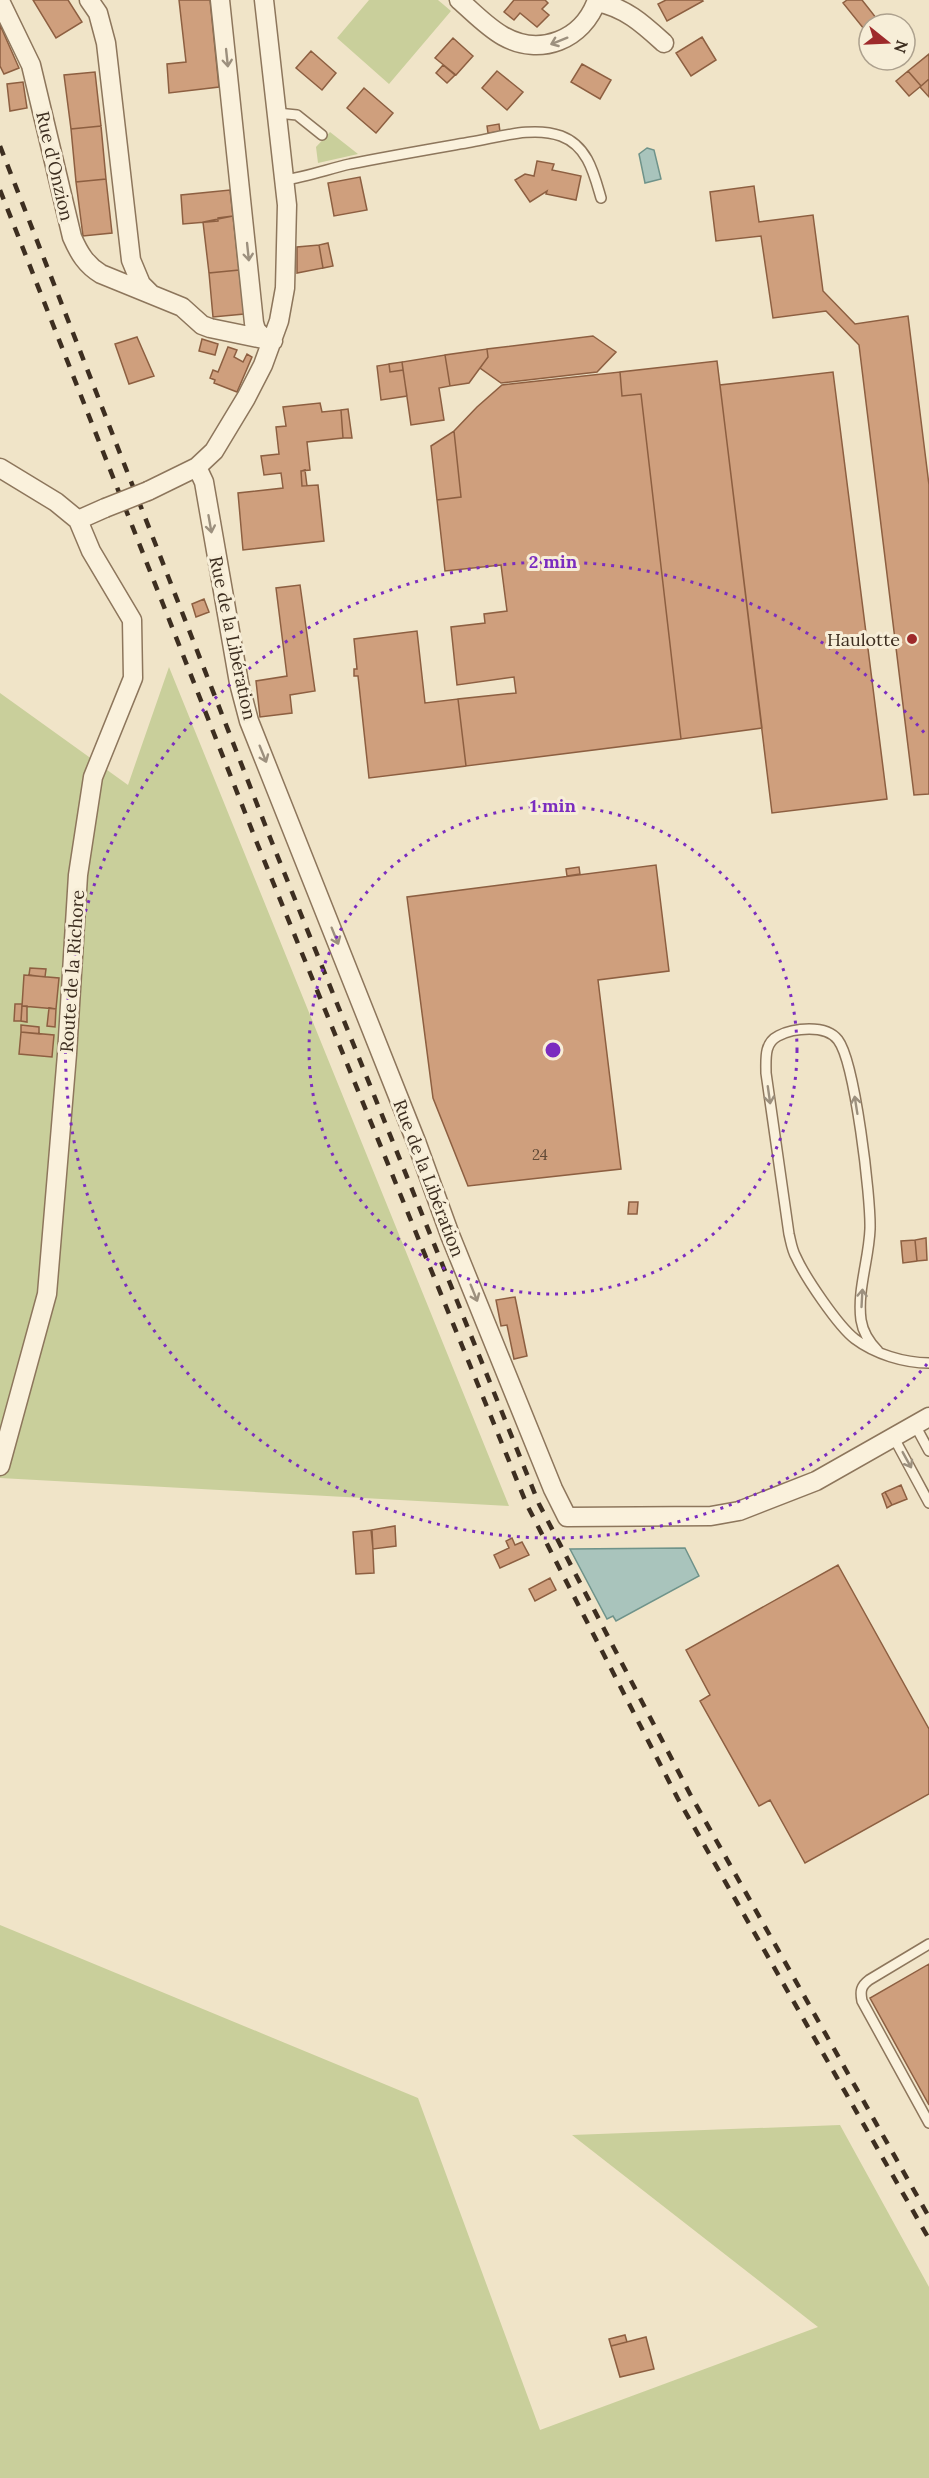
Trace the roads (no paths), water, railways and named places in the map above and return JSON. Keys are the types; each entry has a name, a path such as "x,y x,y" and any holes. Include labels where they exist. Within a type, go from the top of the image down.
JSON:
{"street":[{"path":"89,0 98,13 106,43 131,260 141,284 150,293"},
{"path":"220,0 254,323 268,339"},
{"path":"0,468 56,502 78,520 148,491 197,467 214,451 228,429 259,373 285,288 287,225 284,180 264,0"},
{"path":"459,0 502,36 532,46 561,41 577,31 590,16 597,1 625,11 664,43"},
{"name":"Rue d'Onzion","path":"0,1 31,65 72,237 79,253 90,267 101,274 182,307 202,325 268,339"},
{"name":"Rue de la Libération","path":"197,467 204,482 237,671 249,721 417,1144 455,1246 567,1517 586,1519 711,1516 739,1511 816,1481 922,1421"},
{"name":"Route de la Richore","path":"0,1466 47,1294 67,1054 78,875 93,777 133,678 132,620 90,551 78,520"}],"lane":[{"path":"277,113 297,115 322,135"},
{"path":"284,180 352,164 528,132 544,132 562,137 579,148 588,159 601,198"},
{"path":"878,1351 867,1339 861,1321 861,1293 870,1228 857,1112 848,1063 838,1040 826,1031 808,1030 784,1033 773,1039 766,1053 766,1072 789,1234 795,1255 839,1321 855,1338 878,1351 911,1363 929,1363"},
{"path":"922,1421 929,1451"},
{"path":"894,1438 929,1503"},
{"path":"929,1944 869,1980 862,1986 860,1994 929,2123"}],"water":[{"path":"647,148 654,150 661,179 645,183 639,154"},
{"path":"685,1548 699,1576 616,1621 613,1616 607,1619 570,1549"}],"railway":[{"path":"0,146 271,840 539,1504 690,1794 929,2217"},
{"path":"0,190 257,843 527,1505 678,1799 929,2239"}],"place":[{"name":"Haulotte","path":"912,639"}]}
